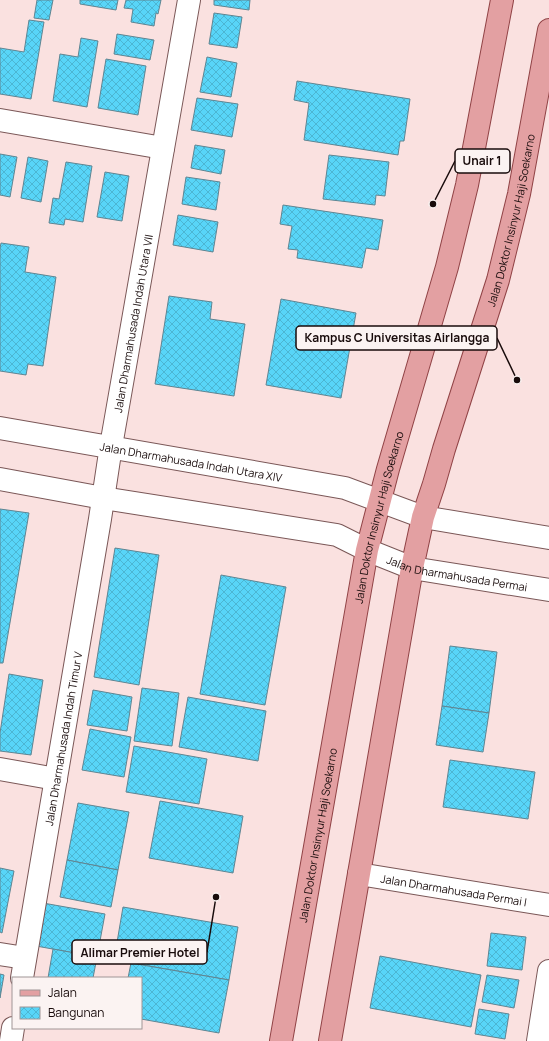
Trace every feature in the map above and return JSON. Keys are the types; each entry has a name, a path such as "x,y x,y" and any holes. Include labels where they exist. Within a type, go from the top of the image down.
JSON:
{"main road":[{"name":"Jalan Doktor Insinyur Haji Soekarno","path":"281,1041 367,550 388,469 447,267 467,185 502,0"},
{"name":"Jalan Doktor Insinyur Haji Soekarno","path":"330,1041 412,568 423,517 498,280 519,194 549,30"}],"street":[{"name":"Jalan Dharmahusada Indah Utara VII","path":"103,498 189,0"},
{"path":"0,120 163,148"},
{"name":"Jalan Dharmahusada Indah Utara XIV","path":"0,428 111,446 345,488 380,501"},
{"path":"0,479 103,498 337,535 367,550"},
{"name":"Jalan Dharmahusada Indah Timur V","path":"23,968 103,498"},
{"path":"380,501 423,517 549,538"},
{"name":"Jalan Dharmahusada Permai","path":"367,550 412,568 549,590"},
{"path":"0,770 56,779"},
{"name":"Jalan Dharmahusada Permai I","path":"359,874 549,905"},
{"path":"0,954 23,968"},
{"path":"538,1041 549,971"},
{"path":"11,1041 13,1029"}],"building":[{"path":"37,0 53,0 49,20 34,18"},
{"path":"80,0 118,0 116,10 80,4"},
{"path":"126,0 161,0 158,14 156,13 154,26 131,22 133,9 124,8"},
{"path":"214,0 250,0 249,10 214,5"},
{"path":"214,13 242,17 237,48 209,44"},
{"path":"29,20 44,22 31,99 0,94 0,48 24,52"},
{"path":"117,34 154,40 150,60 114,54"},
{"path":"81,38 98,41 87,107 53,101 60,54 78,57"},
{"path":"207,57 237,63 231,97 200,92"},
{"path":"106,59 146,66 138,115 98,108"},
{"path":"297,81 410,99 404,141 400,141 398,155 304,140 309,103 294,100"},
{"path":"197,98 238,104 232,137 191,130"},
{"path":"195,145 225,150 221,174 191,168"},
{"path":"0,154 17,157 10,197 0,195"},
{"path":"329,155 389,162 385,196 376,195 375,205 323,199"},
{"path":"28,157 48,161 41,202 21,198"},
{"path":"66,162 92,166 83,222 65,219 64,225 49,223 53,198 59,199"},
{"path":"105,172 129,176 122,221 97,217"},
{"path":"186,177 220,182 216,210 182,204"},
{"path":"283,205 383,220 378,250 366,248 362,268 297,258 298,250 288,249 292,226 280,224"},
{"path":"178,215 218,222 213,252 173,245"},
{"path":"1,243 29,247 25,272 56,277 43,366 28,364 26,375 0,371"},
{"path":"169,296 212,302 210,319 245,324 234,396 155,384"},
{"path":"281,299 356,313 341,398 266,385"},
{"path":"0,509 29,513 3,663 0,663"},
{"path":"115,548 159,555 139,685 94,677"},
{"path":"221,575 286,587 265,705 200,694"},
{"path":"450,646 497,652 489,713 442,706"},
{"path":"9,674 43,680 31,755 0,751 0,733"},
{"path":"142,688 179,693 172,746 134,741"},
{"path":"93,690 132,697 127,731 87,725"},
{"path":"188,697 266,711 258,761 179,747"},
{"path":"442,706 489,713 483,752 436,745"},
{"path":"90,729 131,737 124,777 82,770"},
{"path":"134,746 207,759 199,804 126,792"},
{"path":"450,760 535,772 528,819 443,807"},
{"path":"160,801 243,816 233,873 149,858"},
{"path":"78,803 129,812 118,870 67,860"},
{"path":"67,860 118,870 111,907 60,897"},
{"path":"0,868 14,871 2,933 0,932"},
{"path":"43,903 105,914 97,957 36,946"},
{"path":"123,907 238,927 229,980 114,960"},
{"path":"491,933 526,937 522,970 487,966"},
{"path":"53,949 97,957 93,977 48,977"},
{"path":"380,956 481,975 471,1027 370,1008"},
{"path":"131,963 229,980 219,1033 142,1019 142,977 128,977"},
{"path":"0,974 4,975 0,998"},
{"path":"487,975 519,980 514,1008 482,1002"},
{"path":"479,1009 509,1014 505,1039 475,1034"}],"place":[{"name":"Unair 1","path":"433,204"},
{"name":"Kampus C Universitas Airlangga","path":"517,380"},
{"name":"Alimar Premier Hotel","path":"216,897"}]}
